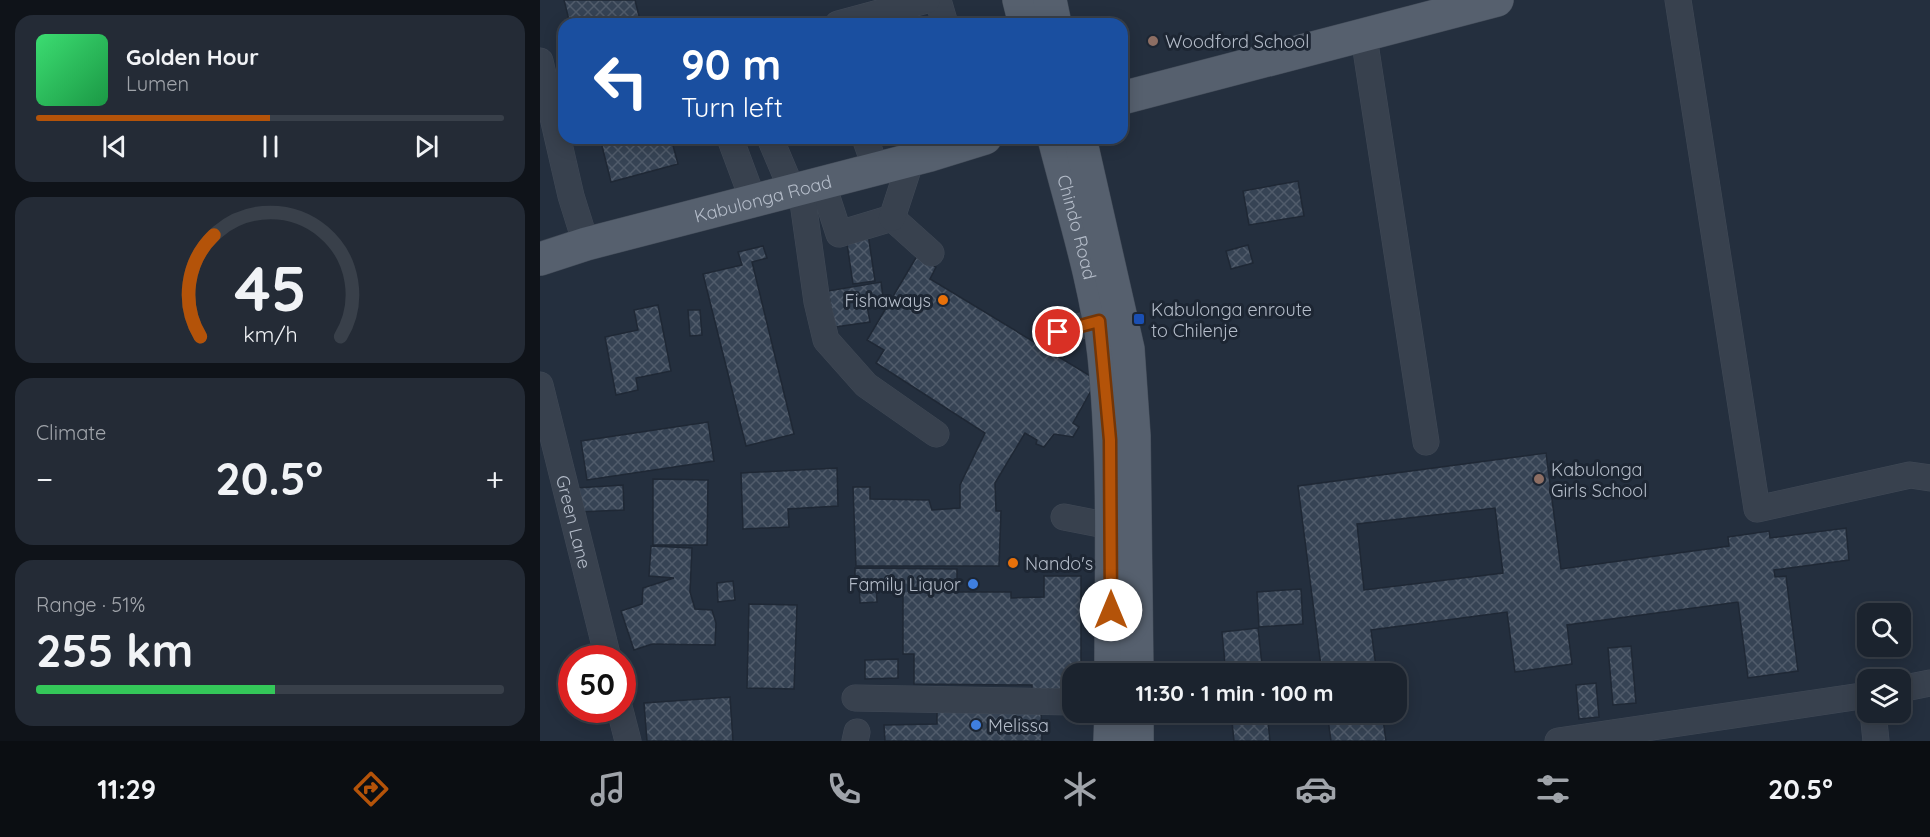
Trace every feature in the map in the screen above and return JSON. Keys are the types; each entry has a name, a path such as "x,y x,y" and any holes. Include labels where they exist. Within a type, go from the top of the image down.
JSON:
{"main road":[{"path":"1018,0 1023,18"},
{"path":"1050,0 1054,18"},
{"path":"1128,96 1303,50 1364,37 1488,1"},
{"name":"Kabulonga Road","path":"540,260 585,244 965,144"},
{"name":"Chindo Road","path":"1056,144 1110,319"},
{"name":"Chindo Road","path":"1081,144 1110,319 1110,440 1123,525 1136,663"},
{"name":"Chindo Road","path":"1112,663 1123,525"},
{"path":"1110,723 1110,741"},
{"path":"1137,723 1137,741"}],"street":[{"path":"860,18 927,0"},
{"path":"938,0 943,18"},
{"path":"1678,0 1757,509 1910,475 1930,478"},
{"path":"1364,37 1426,442"},
{"path":"541,69 558,141"},
{"path":"559,144 585,244"},
{"path":"732,144 753,200"},
{"path":"774,144 839,234 892,218"},
{"path":"867,144 876,169"},
{"path":"892,218 910,160"},
{"path":"805,187 817,303 826,340 866,385 936,434"},
{"path":"892,218 931,253"},
{"path":"1058,332 1110,319"},
{"name":"Green Lane","path":"540,386 605,645"},
{"path":"1064,517 1123,525"},
{"path":"1911,687 1930,683"},
{"path":"1558,741 1642,735 1857,697"},
{"path":"855,698 1062,708"},
{"path":"623,723 628,741"},
{"path":"1874,723 1876,741"}],"building":[{"path":"564,0 635,0 640,18 568,18"},
{"path":"913,10 915,18 882,18"},
{"path":"602,144 673,144 678,164 611,182"},
{"path":"1298,181 1304,216 1249,225 1243,191"},
{"path":"867,227 875,281 853,284 845,230"},
{"path":"1248,245 1253,263 1231,269 1226,251"},
{"path":"763,246 767,258 752,262 794,434 746,446 703,274 742,265 738,252"},
{"path":"917,256 936,267 930,279 1097,380 1073,423 1079,427 1073,437 1054,434 1044,447 1036,444 1037,440 1025,433 995,483 996,511 1001,511 999,566 856,566 853,487 870,487 870,499 929,500 932,510 960,508 960,485 985,433 876,363 884,350 867,340"},
{"path":"881,282 883,297 866,300 870,322 835,327 828,291"},
{"path":"658,305 671,371 636,378 638,390 616,395 605,337 638,330 634,310"},
{"path":"688,310 700,310 702,335 690,336"},
{"path":"708,422 714,461 587,480 581,441"},
{"path":"1546,453 1561,569 1729,546 1728,537 1769,531 1770,538 1846,528 1849,560 1774,570 1775,577 1786,576 1798,671 1748,678 1738,602 1567,625 1572,664 1515,672 1507,612 1371,630 1376,663 1321,663 1298,486","holes":["1495,508 1503,573 1364,590 1357,524"]},
{"path":"837,468 838,506 788,509 789,527 743,529 741,473"},
{"path":"653,479 708,480 707,545 653,545"},
{"path":"623,485 624,510 577,512 576,488"},
{"path":"651,546 692,548 690,592 695,609 712,610 716,623 715,645 652,644 636,649 636,645 632,645 621,611 642,604 643,588 674,578 649,576"},
{"path":"855,568 957,569 957,592 1011,592 1011,598 1044,597 1044,576 1081,576 1081,663 1062,663 1062,692 1032,691 1032,685 914,684 914,654 903,654 903,580 855,580"},
{"path":"733,581 735,600 718,602 717,583"},
{"path":"876,583 877,602 860,603 859,584"},
{"path":"1301,589 1303,624 1259,627 1257,592"},
{"path":"749,604 797,605 794,689 747,688"},
{"path":"1258,628 1262,663 1225,663 1222,632"},
{"path":"1631,646 1636,703 1613,705 1608,648"},
{"path":"898,659 898,678 865,679 865,660"},
{"path":"1596,683 1599,717 1579,719 1576,685"},
{"path":"730,697 733,741 647,741 644,703"},
{"name":"Melissa","path":"1041,708 1042,741 885,741 884,725 937,724 937,710"},
{"path":"1232,723 1268,723 1270,741 1234,741"},
{"path":"1329,723 1384,723 1386,741 1331,741"}],"place":[{"name":"Woodford School","path":"1153,41"},
{"name":"Fishaways","path":"943,300"},
{"name":"Kabulonga enroute to Chilenje","path":"1139,319"},
{"name":"Kabulonga Girls School","path":"1539,479"},
{"name":"Nando's","path":"1013,563"},
{"name":"Family Liquor","path":"973,584"},
{"name":"Melissa","path":"976,725"}],"route":[{"path":"1058,332 1099,321 1104,354 1110,440 1111,610"}]}
